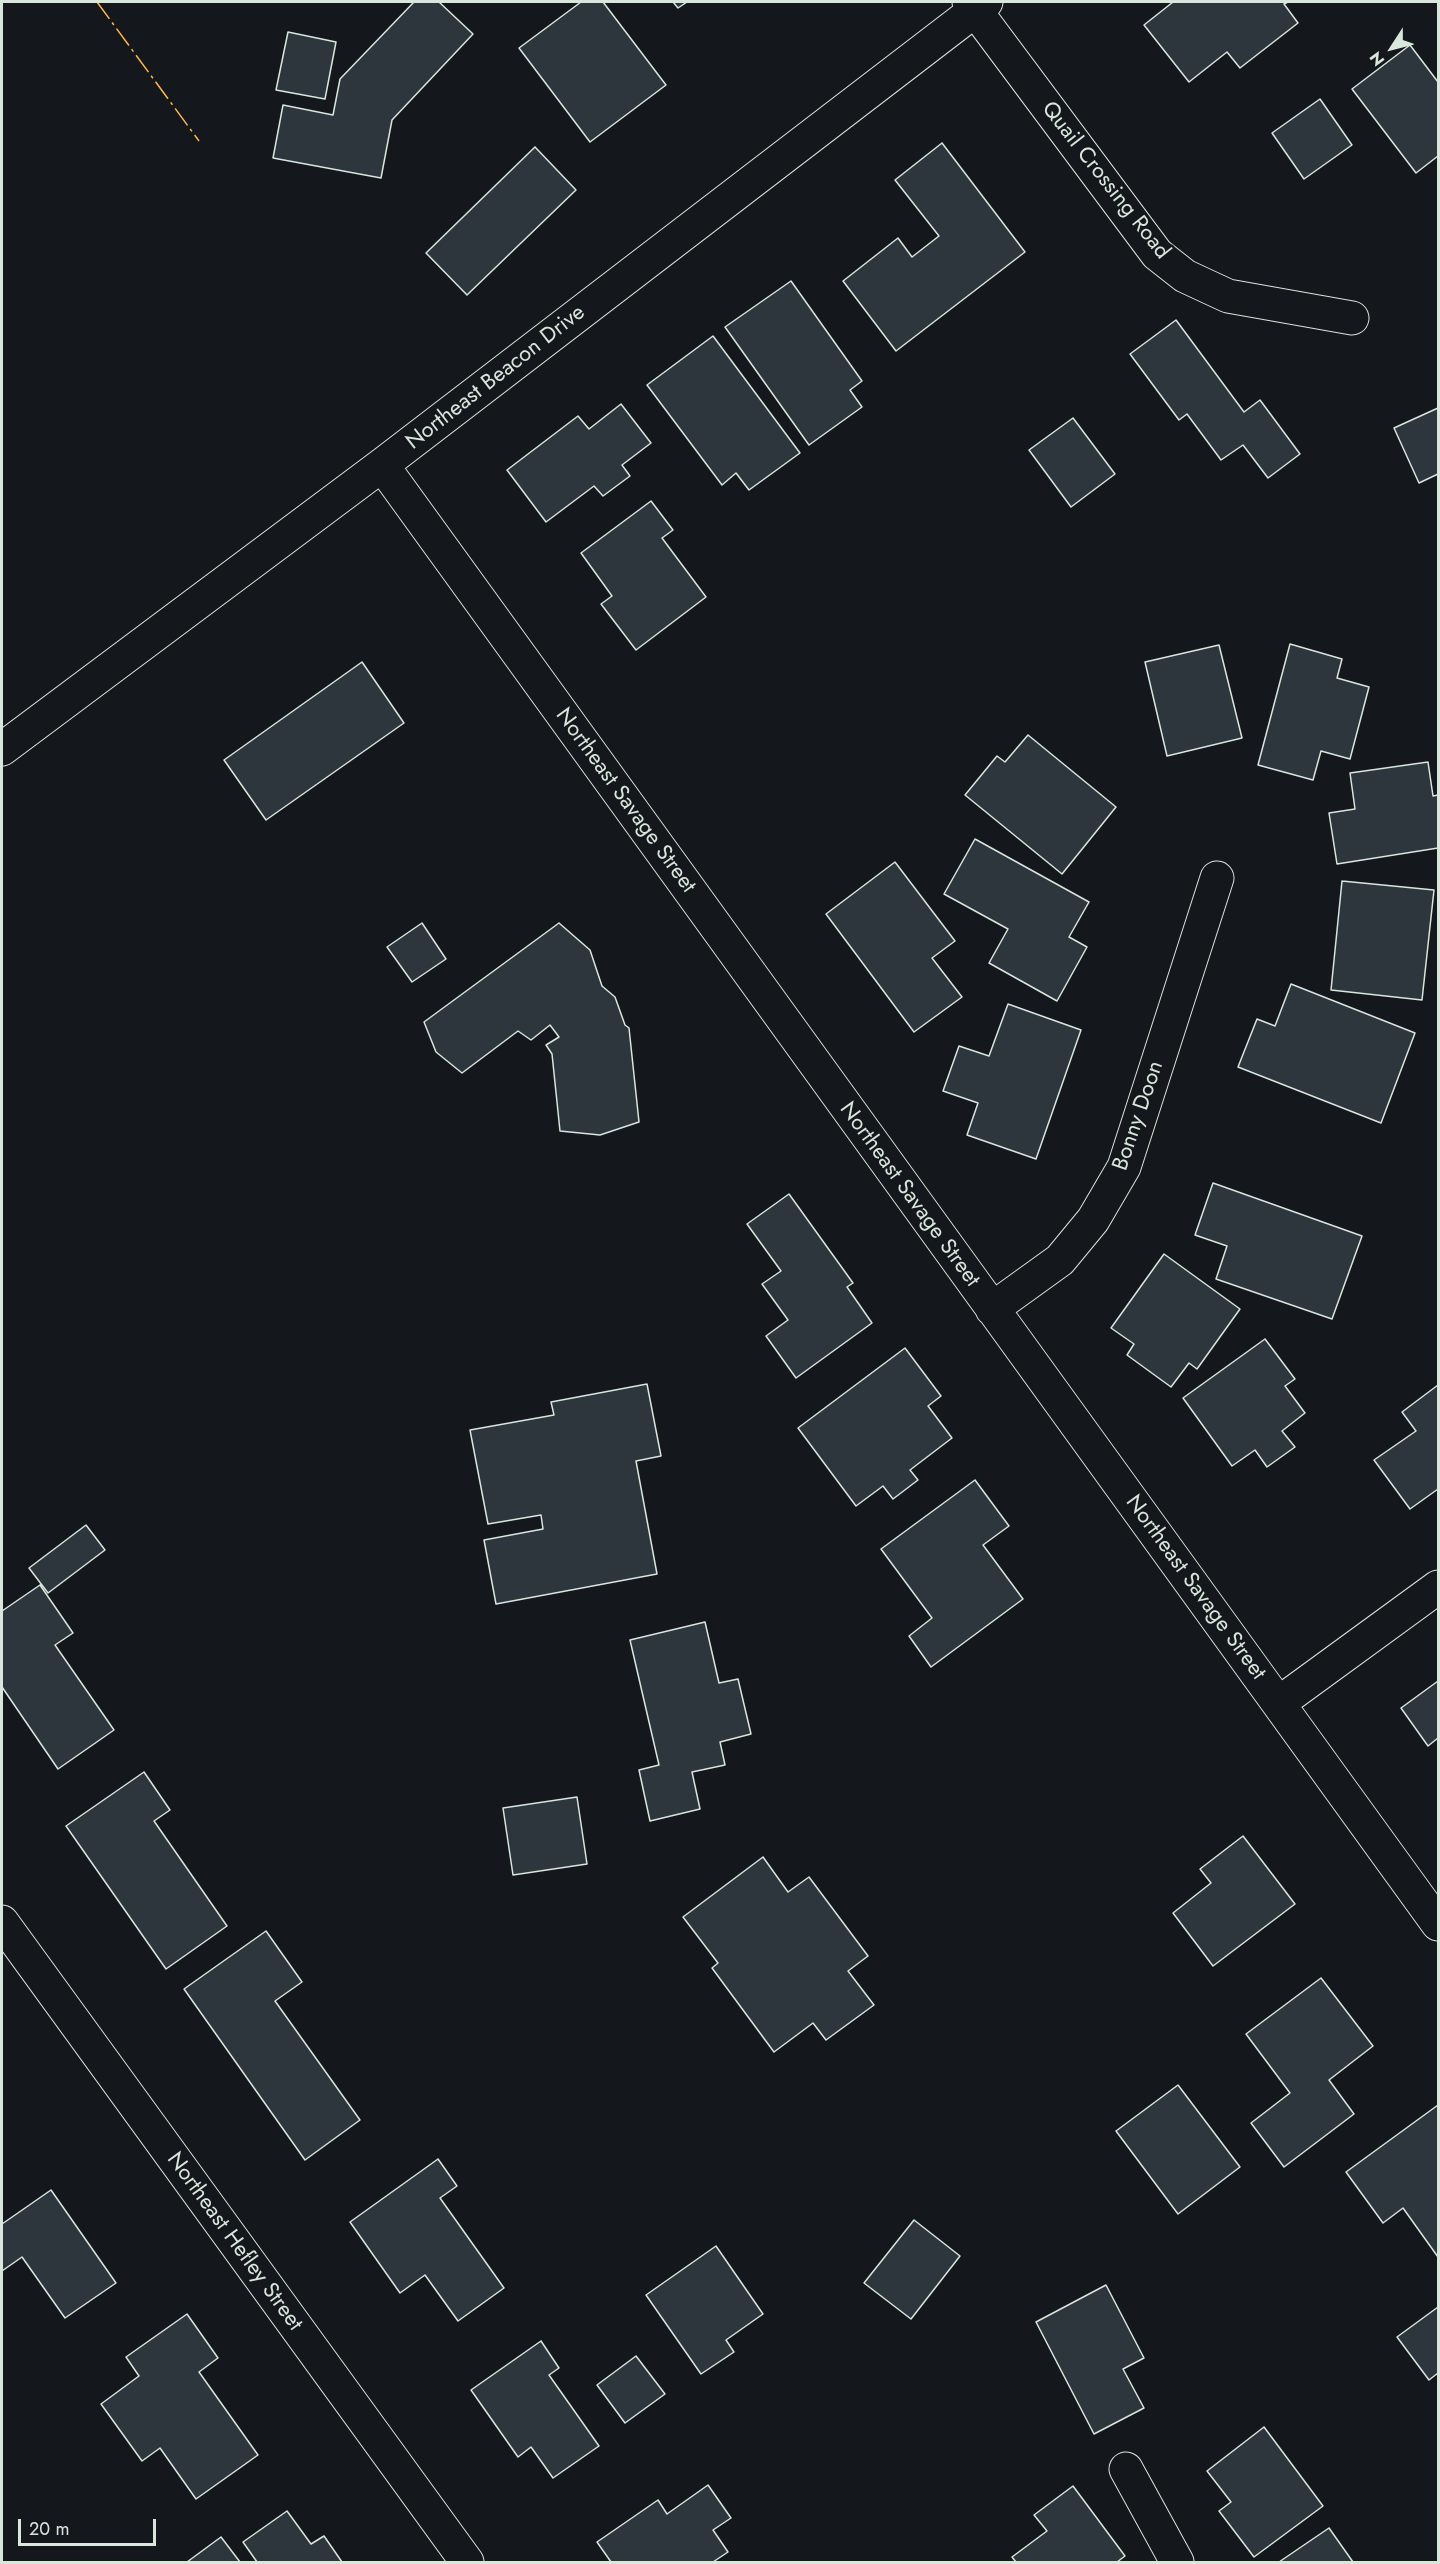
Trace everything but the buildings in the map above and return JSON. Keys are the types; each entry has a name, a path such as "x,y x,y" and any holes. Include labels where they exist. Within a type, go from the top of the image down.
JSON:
{"street":[{"name":"Quail Crossing Road","path":"976,4 1157,254 1185,276 1228,296 1352,318"},
{"name":"Northeast Beacon Drive","path":"2,749 382,465 976,4"},
{"name":"Northeast Savage Street","path":"382,465 1438,1924"},
{"name":"Bonny Doon","path":"992,1309 1060,1260 1093,1220 1124,1167 1217,878"},
{"path":"1279,1703 1438,1587"},
{"name":"Northeast Hefley Street","path":"2,1922 467,2562"},
{"path":"1126,2469 1177,2562"}],"power":[{"path":"97,2 199,141"}]}
